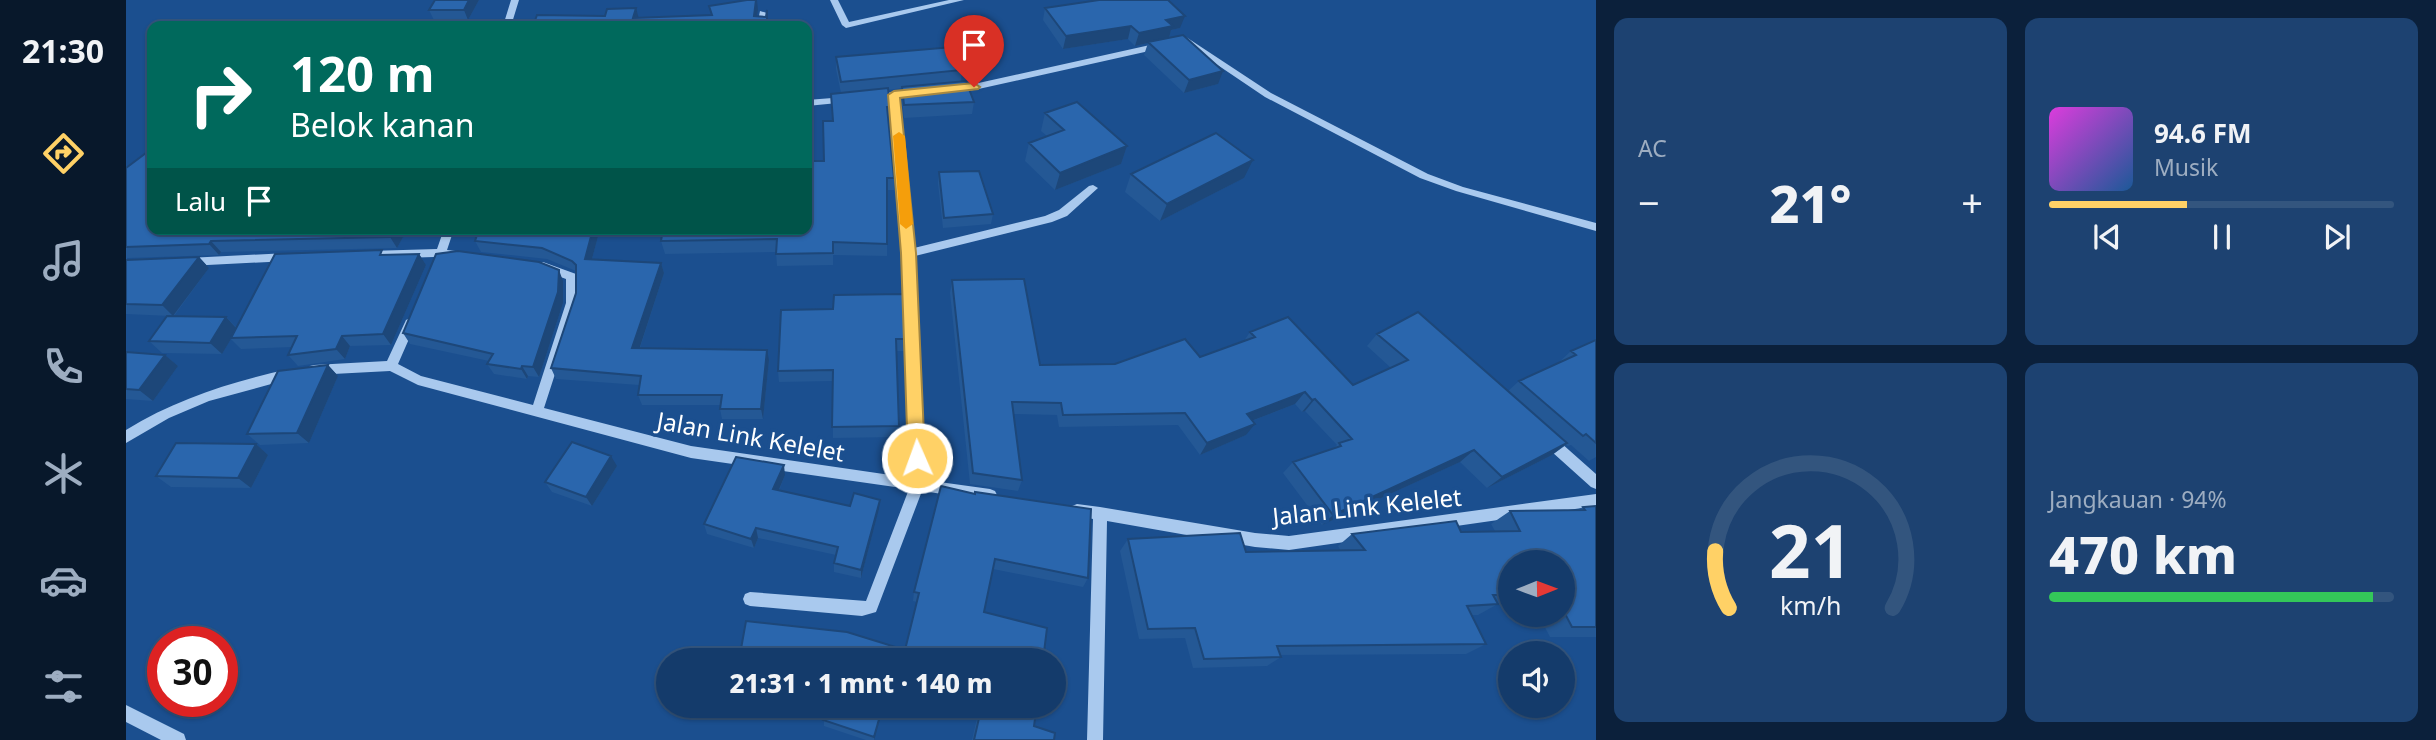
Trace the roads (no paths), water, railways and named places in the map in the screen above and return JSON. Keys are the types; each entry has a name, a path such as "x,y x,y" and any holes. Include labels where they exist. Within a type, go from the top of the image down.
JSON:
{"street":[{"path":"509,21 515,0"},
{"path":"834,0 846,25 960,0"},
{"path":"762,21 763,13"},
{"path":"947,90 974,87 1186,40 1268,95 1423,176 1596,227"},
{"path":"812,103 934,91"},
{"path":"750,599 862,609 872,607 918,484 909,253 894,95"},
{"path":"909,253 1048,219 1063,213 1093,188"},
{"path":"436,265 447,235"},
{"path":"360,255 441,253 478,257"},
{"path":"172,262 306,257"},
{"path":"524,263 547,267 572,277 572,303 537,411"},
{"path":"391,366 413,316"},
{"name":"Jalan Link Kelelet","path":"126,437 154,418 187,402 236,387 313,370 391,366 418,380 448,385 691,452 1001,497"},
{"path":"1534,428 1596,483"},
{"name":"Jalan Link Kelelet","path":"1065,508 1255,540 1289,543 1596,500"},
{"path":"1095,740 1100,513"},
{"path":"126,713 178,740"}]}
